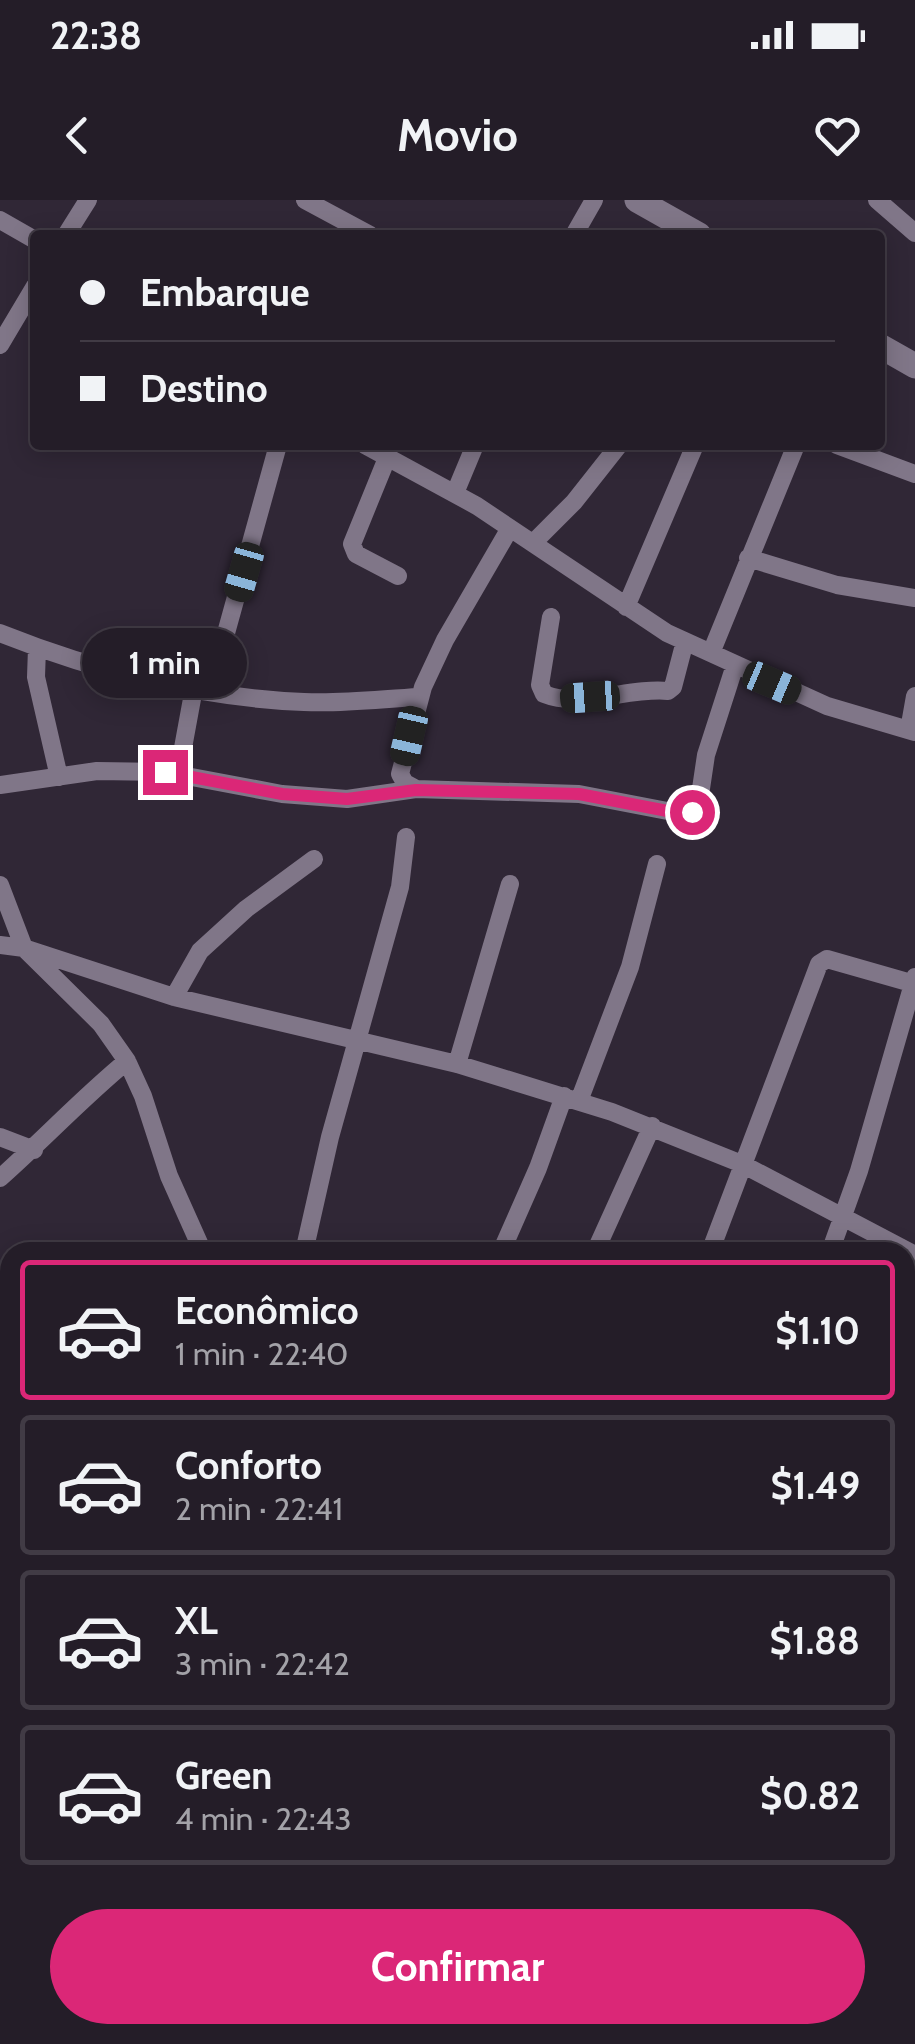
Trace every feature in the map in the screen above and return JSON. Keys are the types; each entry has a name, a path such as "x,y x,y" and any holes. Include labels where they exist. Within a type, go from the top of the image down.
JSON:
{"street":[{"path":"69,230 88,200"},
{"path":"305,200 361,230"},
{"path":"577,230 594,200"},
{"path":"637,200 689,230"},
{"path":"877,200 915,233"},
{"path":"0,220 30,237"},
{"path":"0,344 30,294"},
{"path":"885,349 915,366"},
{"path":"178,775 276,450"},
{"path":"373,450 455,493 534,542 626,607 735,665 826,706 912,731 915,696"},
{"path":"455,493 472,450"},
{"path":"534,542 574,502 615,450"},
{"path":"626,607 693,450"},
{"path":"711,653 794,450"},
{"path":"850,450 915,474"},
{"path":"386,458 352,544 356,554 398,576"},
{"path":"416,790 400,774 419,697 445,640 510,528"},
{"path":"748,558 837,584 915,598"},
{"path":"551,617 540,684 544,694 556,699 617,695 638,689 668,691 685,641"},
{"path":"0,632 101,668 202,690 305,702 419,697"},
{"path":"37,648 36,677 59,777"},
{"path":"0,785 97,771 178,775 282,794 347,799 416,790 579,794 683,814 692,812 700,802 706,755 735,665"},
{"path":"306,1242 330,1137 400,887 406,837"},
{"path":"174,997 200,950 246,909 314,859"},
{"path":"505,1242 630,967 656,864"},
{"path":"0,884 24,948 101,1024 127,1061 143,1096 169,1176 199,1242"},
{"path":"457,1064 510,884"},
{"path":"0,945 24,948 174,997 457,1064 572,1098 742,1164 889,1242"},
{"path":"714,1242 819,964 827,959 914,981 834,1242"},
{"path":"0,1196 7,1172 34,1150 82,1098 127,1061"},
{"path":"599,1242 652,1126"},
{"path":"0,1136 34,1150"}],"route":[{"path":"165,772 282,794 347,799 416,790 579,794 683,814 692,812"}]}
